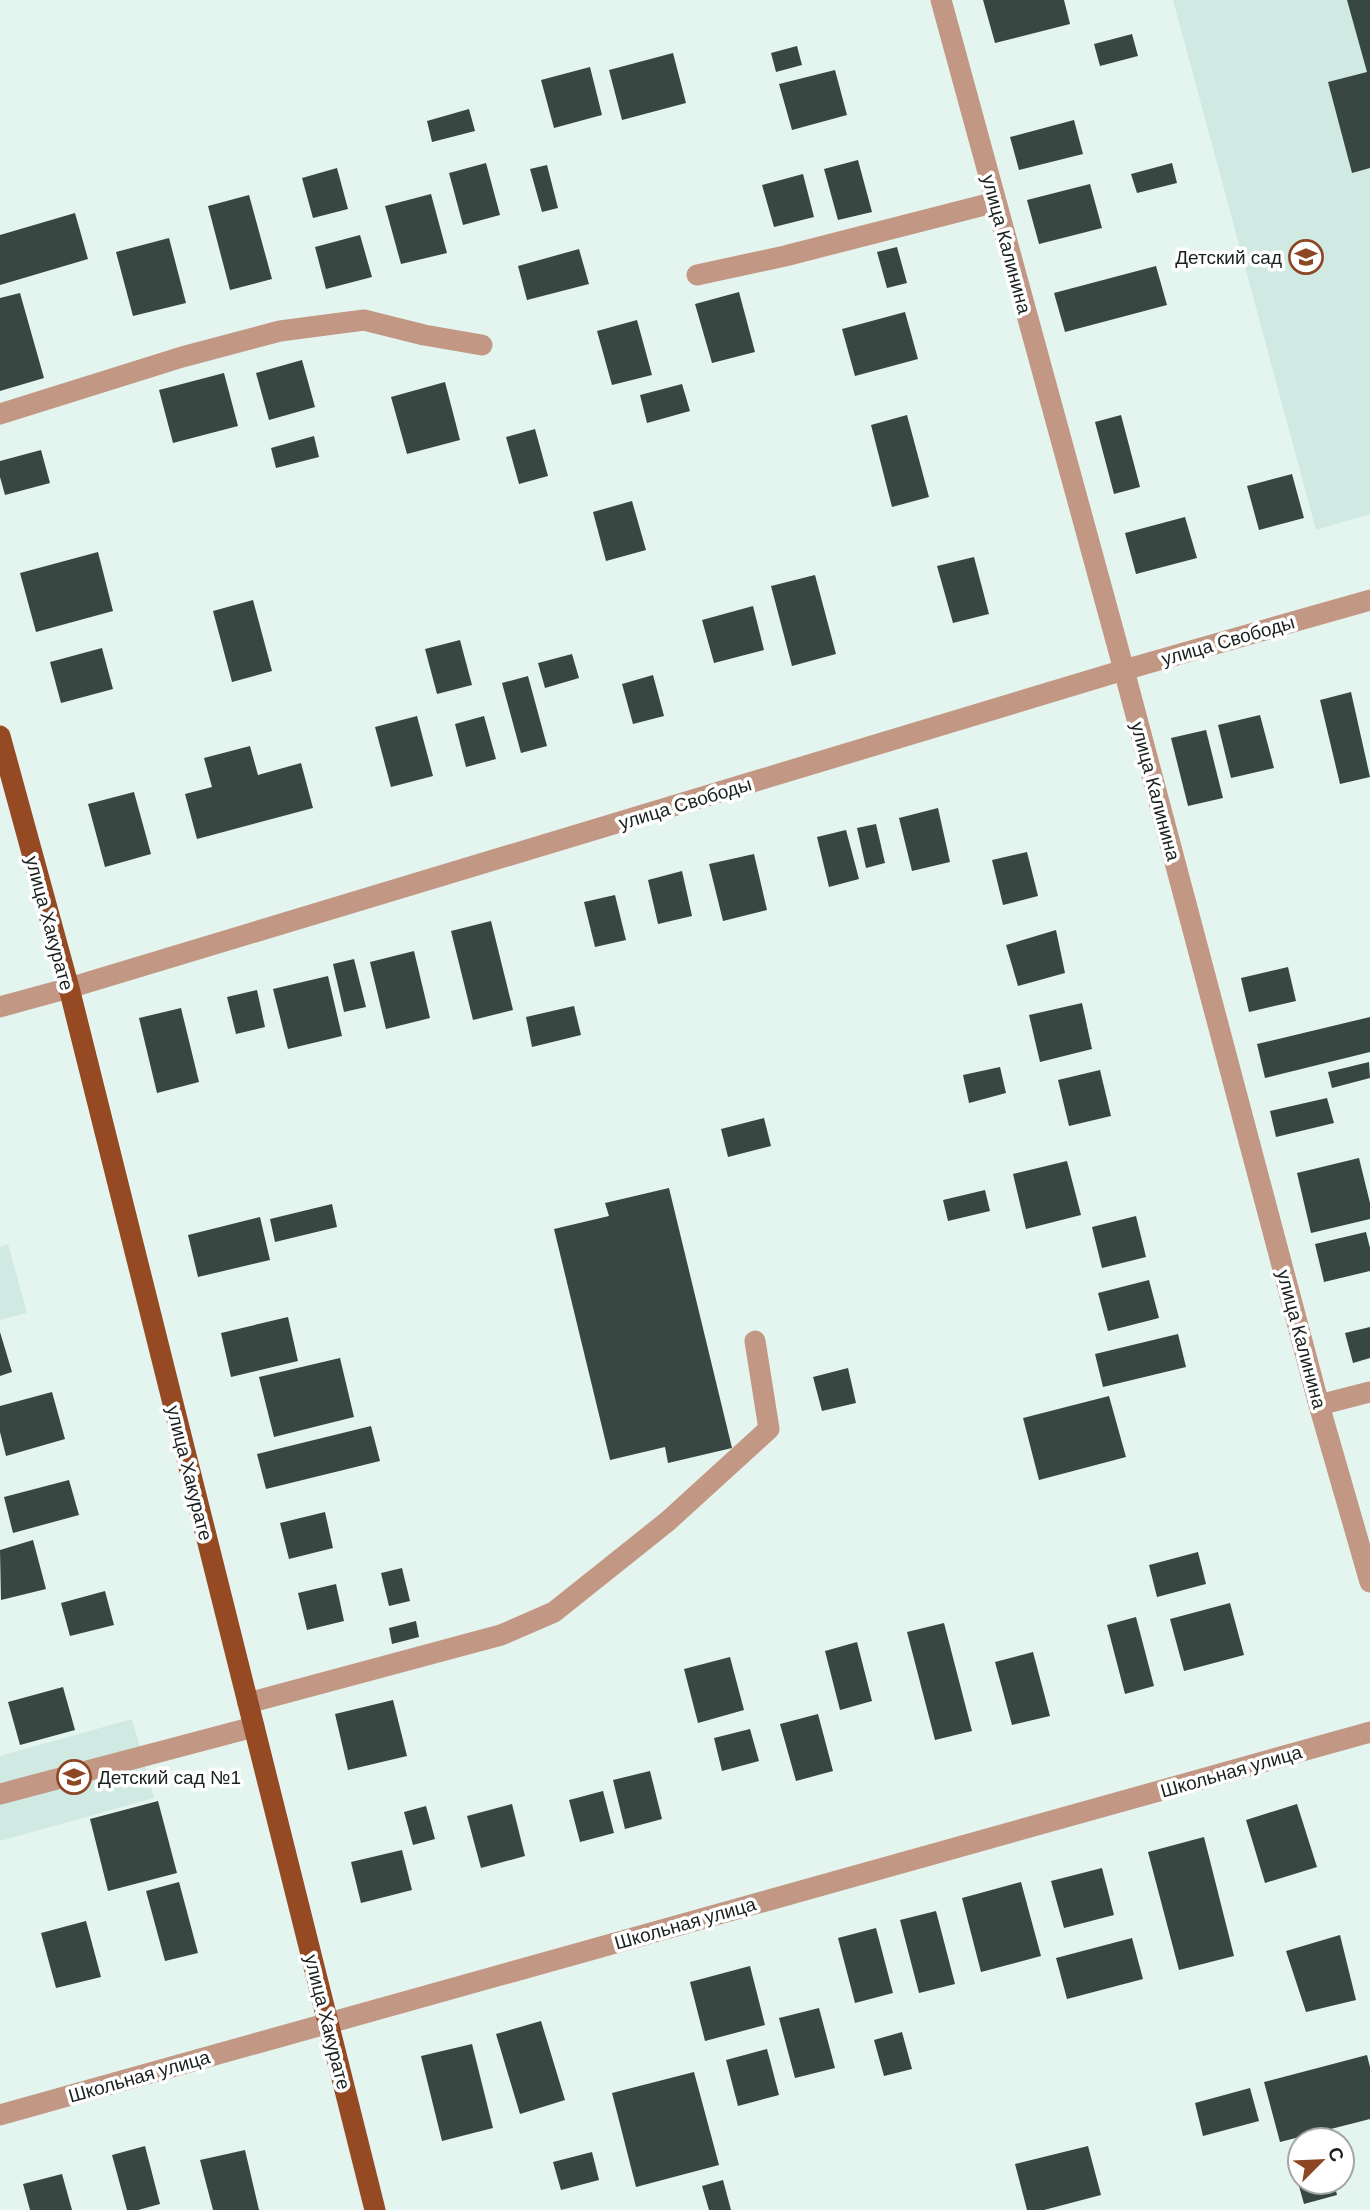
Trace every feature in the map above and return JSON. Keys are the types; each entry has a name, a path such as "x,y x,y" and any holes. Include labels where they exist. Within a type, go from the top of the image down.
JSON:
{"main road":[{"name":"улица Хакурате","path":"0,736 69,988 375,2210"}],"street":[{"name":"улица Калинина","path":"941,0 1124,670 1319,1405 1370,1582"},
{"path":"696,275 785,256 996,202"},
{"path":"0,414 182,357 280,331 364,320 424,335 482,345"},
{"name":"улица Свободы","path":"0,1007 1124,670 1370,600"},
{"path":"248,1703 501,1635 554,1612 668,1521 737,1455 769,1429 755,1341"},
{"path":"1319,1405 1370,1392"},
{"path":"0,1794 254,1727"},
{"name":"Школьная улица","path":"0,2115 1370,1732"}],"shaded area":[{"name":"Детский сад","path":"1173,0 1370,0 1370,514 1316,530"},
{"path":"8,1244 27,1313 0,1320 0,1247"},
{"name":"Детский сад №1","path":"132,1719 154,1798 0,1841 0,1756"}],"building":[{"path":"983,0 1064,0 1070,24 995,43"},
{"path":"1347,0 1370,0 1370,168 1352,173 1328,82 1367,72"},
{"path":"1132,34 1138,56 1100,66 1094,44"},
{"path":"797,46 802,65 776,72 771,53"},
{"path":"673,53 686,103 622,120 609,70"},
{"path":"590,67 602,115 554,128 541,80"},
{"path":"835,70 847,115 792,130 779,84"},
{"path":"469,109 475,131 432,142 427,121"},
{"path":"1074,120 1083,154 1019,170 1010,137"},
{"path":"858,160 872,212 838,220 824,169"},
{"path":"486,163 500,215 463,225 449,173"},
{"path":"1172,163 1177,183 1137,193 1131,174"},
{"path":"547,165 558,208 542,212 530,169"},
{"path":"337,168 348,209 313,218 302,178"},
{"path":"803,174 814,217 774,227 762,185"},
{"path":"1090,184 1102,228 1039,244 1027,200"},
{"path":"431,194 447,253 401,264 385,206"},
{"path":"249,195 272,279 230,290 208,206"},
{"path":"75,213 88,259 0,285 0,235"},
{"path":"360,235 372,277 326,289 315,247"},
{"path":"169,238 186,303 133,316 116,252"},
{"path":"897,247 907,283 887,288 877,252"},
{"path":"579,249 589,284 527,300 518,266"},
{"path":"1156,266 1167,305 1065,332 1054,293"},
{"path":"739,292 755,352 712,363 695,304"},
{"path":"20,293 44,378 0,391 0,298"},
{"path":"905,312 918,359 855,376 842,329"},
{"path":"637,320 652,375 612,385 597,331"},
{"path":"302,360 315,407 269,420 256,373"},
{"path":"224,373 238,426 173,443 159,390"},
{"path":"445,382 460,440 407,454 391,397"},
{"path":"682,384 690,411 647,423 640,395"},
{"path":"907,415 929,497 892,507 871,425"},
{"path":"1121,415 1140,487 1114,494 1095,422"},
{"path":"535,429 548,476 519,484 506,437"},
{"path":"314,436 319,457 276,468 271,448"},
{"path":"41,450 50,483 5,495 0,477 0,461"},
{"path":"1292,474 1304,518 1259,530 1247,486"},
{"path":"632,501 646,550 606,561 593,512"},
{"path":"1185,517 1197,558 1136,574 1125,533"},
{"path":"98,552 113,611 36,632 20,573"},
{"path":"974,557 989,614 953,623 937,566"},
{"path":"815,575 836,654 792,666 771,586"},
{"path":"253,600 272,671 232,682 213,611"},
{"path":"753,606 764,650 714,663 702,620"},
{"path":"460,640 472,685 437,694 425,649"},
{"path":"102,648 113,689 61,703 50,662"},
{"path":"572,654 579,678 545,688 538,663"},
{"path":"653,675 664,716 633,724 622,684"},
{"path":"528,676 547,746 521,753 502,683"},
{"path":"1351,692 1370,777 1340,784 1320,700"},
{"path":"1260,715 1274,768 1231,778 1218,725"},
{"path":"417,716 433,776 391,787 375,727"},
{"path":"484,716 496,759 466,767 455,724"},
{"path":"1206,730 1223,798 1188,806 1171,738"},
{"path":"250,746 258,775 301,763 313,808 197,839 185,794 212,787 204,758"},
{"path":"134,792 151,854 105,867 88,804"},
{"path":"938,808 950,862 912,871 899,818"},
{"path":"876,824 885,863 866,868 857,828"},
{"path":"846,830 859,879 829,887 817,837"},
{"path":"1027,852 1038,896 1003,905 992,860"},
{"path":"754,854 767,910 723,921 709,864"},
{"path":"682,871 692,916 658,924 648,880"},
{"path":"615,895 626,940 595,947 584,902"},
{"path":"491,921 513,1010 473,1020 451,931"},
{"path":"1056,930 1065,973 1018,986 1006,945"},
{"path":"414,951 430,1018 386,1029 370,962"},
{"path":"354,959 366,1007 344,1012 333,964"},
{"path":"1288,967 1296,1001 1249,1012 1241,978"},
{"path":"328,976 342,1036 288,1049 273,989"},
{"path":"257,990 265,1027 236,1034 227,997"},
{"path":"1082,1003 1092,1049 1040,1062 1029,1015"},
{"path":"574,1006 581,1035 532,1047 526,1017"},
{"path":"181,1008 199,1082 157,1093 139,1018"},
{"path":"1370,1017 1370,1052 1265,1078 1257,1044"},
{"path":"1369,1062 1370,1078 1332,1088 1328,1072"},
{"path":"1000,1067 1006,1093 969,1103 963,1075"},
{"path":"1100,1070 1111,1116 1069,1126 1058,1080"},
{"path":"1327,1098 1334,1123 1276,1137 1270,1111"},
{"path":"764,1118 771,1146 728,1157 721,1129"},
{"path":"1359,1158 1370,1203 1370,1219 1311,1233 1297,1173"},
{"path":"1067,1161 1081,1215 1026,1229 1013,1174"},
{"path":"669,1188 732,1448 668,1463 665,1447 610,1460 554,1229 609,1216 605,1203"},
{"path":"985,1190 990,1211 948,1221 943,1200"},
{"path":"332,1204 337,1227 275,1242 270,1219"},
{"path":"1136,1216 1146,1257 1102,1268 1092,1227"},
{"path":"260,1217 270,1260 198,1277 188,1235"},
{"path":"1366,1232 1370,1248 1370,1271 1324,1282 1315,1244"},
{"path":"1149,1280 1159,1318 1108,1331 1098,1293"},
{"path":"288,1317 298,1361 231,1377 221,1333"},
{"path":"1370,1327 1370,1358 1353,1363 1345,1333"},
{"path":"0,1332 12,1372 0,1376"},
{"path":"1178,1334 1186,1367 1103,1387 1095,1354"},
{"path":"340,1358 354,1417 274,1437 259,1377"},
{"path":"848,1368 856,1403 822,1411 813,1377"},
{"path":"52,1392 65,1439 6,1456 0,1432 0,1406"},
{"path":"1109,1396 1126,1457 1039,1480 1023,1418"},
{"path":"371,1426 380,1461 266,1489 257,1454"},
{"path":"69,1480 79,1515 13,1533 4,1497"},
{"path":"325,1512 333,1548 289,1559 280,1523"},
{"path":"33,1540 46,1589 1,1600 0,1550"},
{"path":"1198,1552 1206,1584 1157,1597 1149,1565"},
{"path":"402,1568 410,1601 389,1606 381,1573"},
{"path":"336,1584 344,1621 307,1630 298,1593"},
{"path":"105,1591 114,1625 70,1636 61,1603"},
{"path":"1230,1603 1244,1655 1184,1671 1170,1619"},
{"path":"1136,1617 1154,1686 1125,1694 1107,1625"},
{"path":"416,1621 419,1637 392,1644 389,1628"},
{"path":"944,1623 972,1731 935,1740 907,1632"},
{"path":"857,1642 872,1701 840,1710 825,1651"},
{"path":"1033,1652 1050,1716 1012,1725 995,1662"},
{"path":"730,1657 744,1710 698,1723 684,1669"},
{"path":"63,1687 75,1730 20,1745 8,1702"},
{"path":"393,1700 407,1756 348,1770 335,1714"},
{"path":"818,1714 833,1771 796,1781 780,1724"},
{"path":"750,1729 759,1761 722,1771 714,1738"},
{"path":"650,1771 662,1819 625,1829 613,1780"},
{"path":"603,1791 614,1833 580,1842 569,1800"},
{"path":"158,1801 177,1873 108,1891 90,1819"},
{"path":"512,1804 525,1856 481,1868 467,1816"},
{"path":"1297,1804 1317,1867 1265,1883 1246,1820"},
{"path":"426,1806 435,1839 413,1845 404,1812"},
{"path":"1204,1837 1234,1956 1179,1970 1148,1852"},
{"path":"402,1850 412,1890 361,1903 351,1862"},
{"path":"1102,1868 1114,1915 1064,1928 1051,1881"},
{"path":"179,1882 198,1953 165,1961 146,1891"},
{"path":"1021,1882 1041,1956 981,1972 962,1898"},
{"path":"936,1911 955,1984 919,1993 900,1920"},
{"path":"86,1921 101,1977 56,1988 41,1933"},
{"path":"876,1928 893,1993 855,2003 838,1938"},
{"path":"1340,1935 1356,2000 1306,2012 1286,1951"},
{"path":"1132,1938 1143,1979 1067,1999 1056,1958"},
{"path":"750,1966 765,2025 705,2041 690,1982"},
{"path":"819,2008 835,2068 795,2078 779,2018"},
{"path":"541,2021 565,2100 520,2114 496,2034"},
{"path":"902,2032 912,2069 884,2076 874,2040"},
{"path":"472,2044 493,2128 442,2141 421,2056"},
{"path":"767,2049 779,2095 738,2106 726,2060"},
{"path":"1367,2055 1370,2067 1370,2119 1343,2126 1286,2126 1286,2140 1280,2142 1264,2082"},
{"path":"694,2072 719,2165 636,2187 612,2093"},
{"path":"1250,2088 1259,2121 1203,2136 1195,2103"},
{"path":"145,2146 160,2204 127,2210 112,2155"},
{"path":"1088,2146 1101,2195 1044,2210 1027,2210 1015,2164"},
{"path":"245,2150 259,2210 213,2210 200,2160"},
{"path":"592,2152 599,2180 561,2190 553,2162"},
{"path":"62,2174 72,2210 30,2210 23,2184"},
{"path":"723,2180 731,2210 709,2210 702,2186"},
{"path":"1302,2196 1333,2196 1304,2204"}],"place":[{"name":"Детский сад","path":"1306,257"},
{"name":"Детский сад №1","path":"74,1777"}]}
